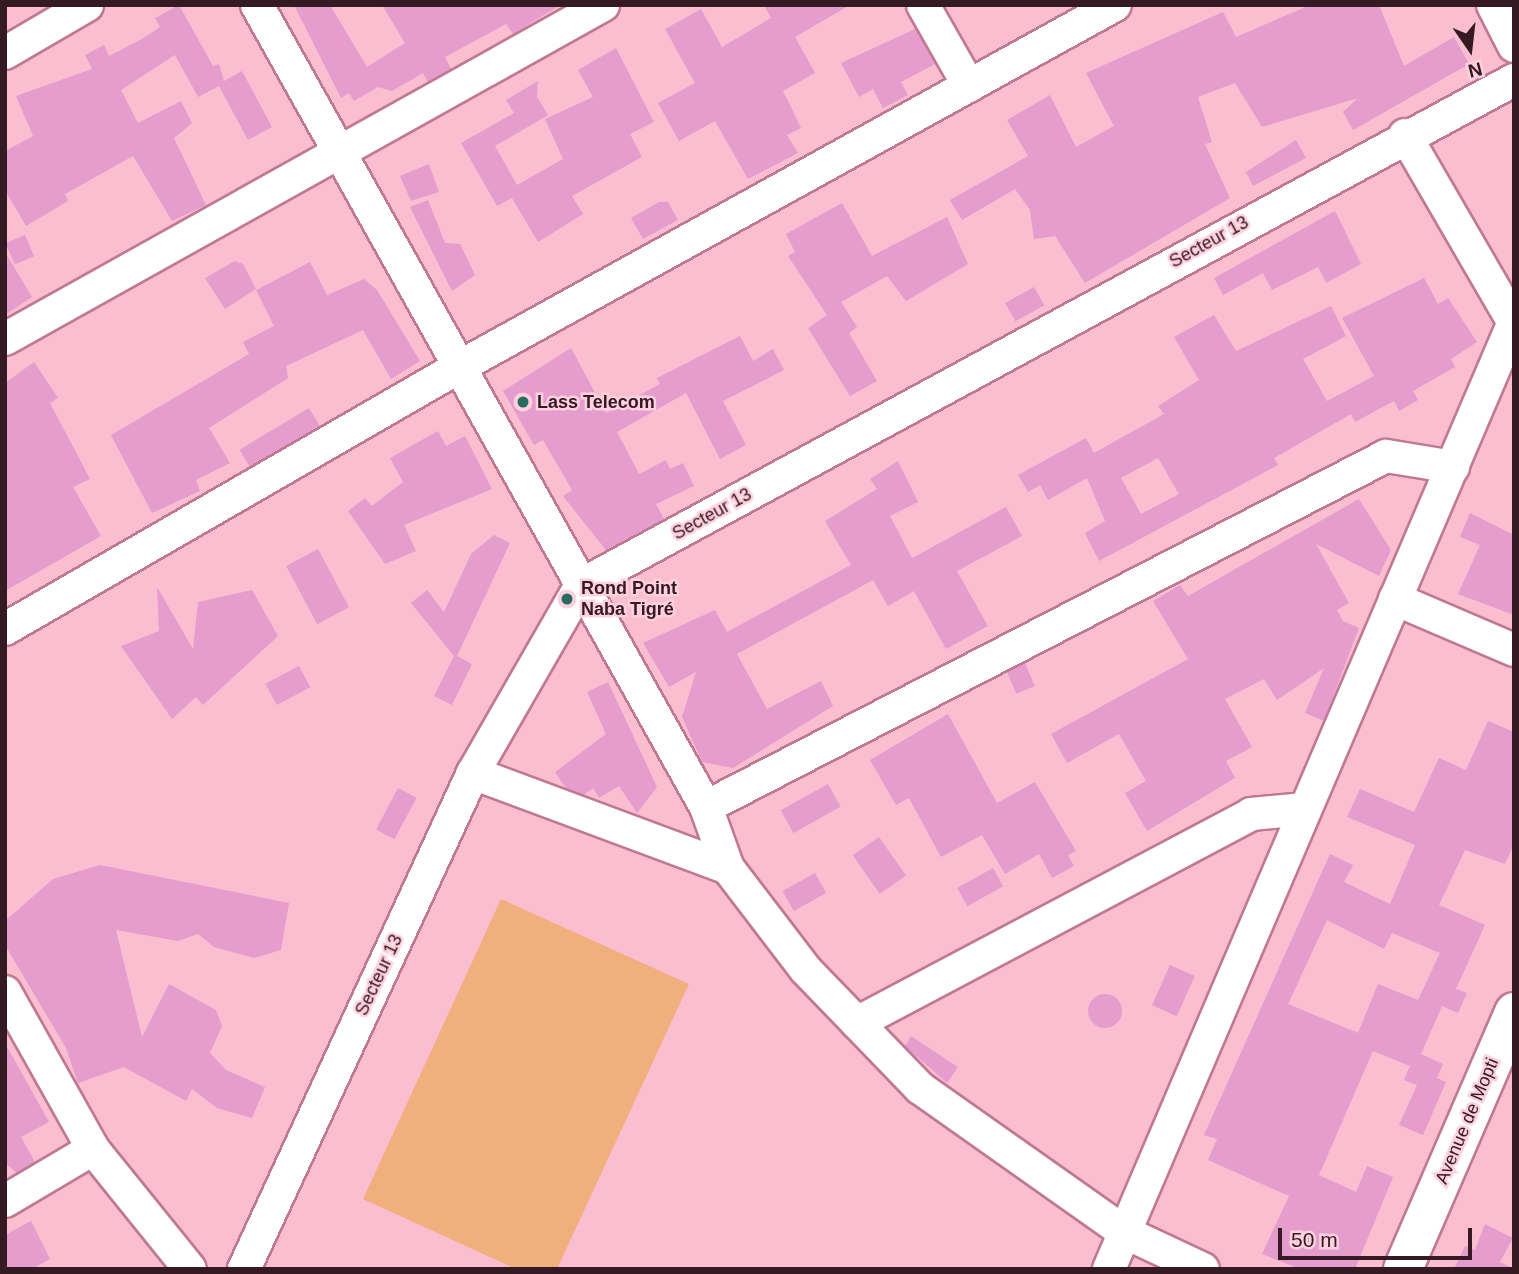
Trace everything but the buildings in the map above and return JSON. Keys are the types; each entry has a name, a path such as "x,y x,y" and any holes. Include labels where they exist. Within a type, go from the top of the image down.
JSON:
{"street":[{"path":"5,52 87,5"},
{"path":"257,5 706,807 728,868 806,970 920,1088 1124,1233 1203,1269"},
{"path":"5,339 603,5"},
{"path":"923,5 969,86"},
{"path":"5,628 459,368 1115,5"},
{"path":"1493,5 1514,46"},
{"name":"Secteur 13","path":"244,1269 473,773 581,585 1405,135 1514,80"},
{"path":"1109,1269 1514,323 1405,135"},
{"path":"706,807 1386,456 1454,467"},
{"path":"1395,599 1514,650"},
{"path":"473,773 728,868"},
{"path":"857,1023 1251,814 1306,809"},
{"path":"5,992 93,1149 190,1269"},
{"name":"Avenue de Mopti","path":"1404,1269 1514,1012"},
{"path":"5,1201 93,1149"}],"shaded area":[{"path":"501,899 689,984 557,1269 516,1269 363,1199"}],"place":[{"name":"Lass Telecom","path":"523,402"},
{"name":"Rond Point Naba Tigré","path":"567,599"}]}
